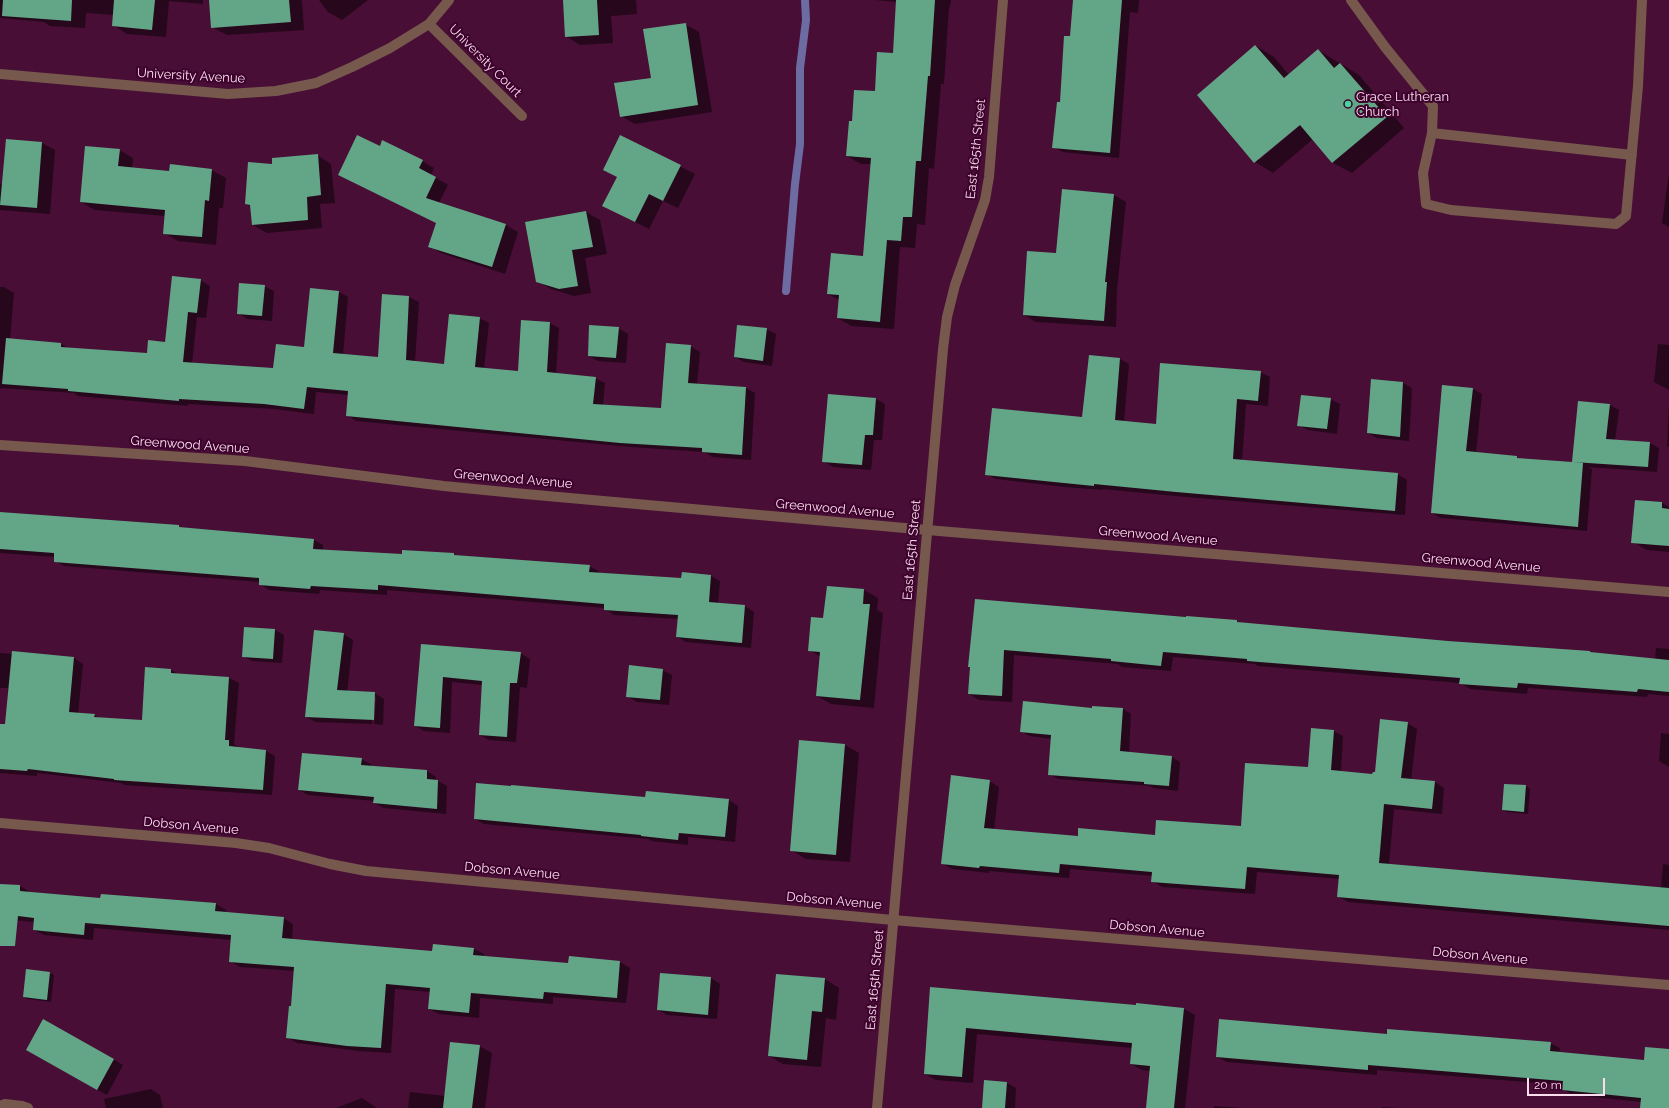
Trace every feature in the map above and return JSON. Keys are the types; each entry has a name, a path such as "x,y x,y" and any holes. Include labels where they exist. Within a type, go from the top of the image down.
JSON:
{"street":[{"name":"University Avenue","path":"0,74 228,94 276,91 316,82 352,68 390,48 429,24 450,0"},
{"name":"East 165th Street","path":"877,1108 947,317 955,285 985,200 989,177 1003,0"},
{"path":"1351,0 1385,47 1433,106 1432,133 1423,173 1426,204 1451,210 1616,224 1626,216 1638,86 1642,0"},
{"name":"University Court","path":"429,24 522,116"},
{"path":"1432,133 1632,155"},
{"name":"Greenwood Avenue","path":"0,444 245,461 474,489 927,530 1669,592"},
{"name":"Dobson Avenue","path":"0,823 236,843 269,848 330,864 366,871 893,920 1669,985"},
{"path":"0,1106 5,1104 28,1108"}],"building":[{"path":"3,0 72,0 71,21 2,16"},
{"path":"114,0 155,0 152,30 112,26"},
{"path":"209,0 289,0 291,22 211,28"},
{"path":"563,0 597,0 599,35 565,37"},
{"path":"896,0 935,0 930,76 928,76 921,161 916,161 912,217 903,217 901,241 887,240 880,322 837,318 839,295 827,294 831,253 863,256 871,158 846,156 849,121 852,121 854,90 875,91 877,52 893,53"},
{"path":"1073,0 1122,0 1110,153 1052,148 1057,102 1060,102 1064,36 1070,36"},
{"path":"686,23 698,105 620,117 614,83 651,78 643,29"},
{"path":"1255,45 1284,78 1318,49 1334,68 1340,63 1387,117 1332,163 1300,125 1254,163 1197,95"},
{"path":"357,135 380,146 382,140 423,160 419,168 436,177 426,198 506,224 492,267 428,247 436,223 338,175"},
{"path":"620,135 681,165 663,201 649,194 635,222 602,206 617,177 603,170"},
{"path":"6,139 42,142 37,208 0,205"},
{"path":"85,146 120,149 118,166 169,171 170,164 212,169 209,201 205,200 202,237 163,234 165,210 80,202"},
{"path":"318,154 321,195 307,197 308,220 252,225 250,205 245,204 248,162 272,164 272,158"},
{"path":"1062,189 1114,194 1105,282 1107,282 1104,321 1023,315 1027,251 1056,253"},
{"path":"586,211 593,247 572,250 578,286 559,289 536,282 525,222"},
{"path":"172,276 201,279 197,313 188,312 183,362 273,368 276,344 304,347 310,288 339,291 333,353 378,357 382,294 409,296 406,360 444,364 449,314 480,317 475,367 518,371 521,320 550,322 547,372 596,377 593,404 661,408 666,343 691,345 688,383 746,387 742,455 702,452 702,448 620,443 346,416 348,391 307,387 304,409 264,404 179,399 179,401 68,391 68,389 2,384 6,338 61,343 61,347 147,353 148,340 165,342"},
{"path":"239,283 265,285 262,316 237,314"},
{"path":"589,325 619,327 616,358 588,356"},
{"path":"737,325 767,328 763,361 734,357"},
{"path":"1089,355 1120,358 1115,420 1156,424 1160,363 1261,371 1258,401 1237,399 1233,459 1398,473 1395,511 1094,484 1094,486 985,475 992,408 1082,417"},
{"path":"1371,379 1403,382 1400,437 1367,433"},
{"path":"1442,385 1473,388 1466,451 1517,456 1517,458 1572,462 1578,401 1610,404 1606,439 1650,442 1648,467 1573,462 1583,463 1578,527 1431,513"},
{"path":"828,394 876,398 873,435 865,435 862,465 822,462"},
{"path":"1301,395 1331,398 1327,429 1297,426"},
{"path":"1635,500 1662,502 1662,508 1669,509 1669,546 1631,543"},
{"path":"0,512 179,525 179,527 314,539 313,549 402,554 402,550 454,553 454,555 590,565 589,572 681,578 682,572 711,575 709,602 745,605 742,643 676,637 678,615 604,610 604,604 378,585 378,590 311,586 310,589 259,585 259,578 54,562 54,553 0,549"},
{"path":"827,586 864,589 863,604 870,604 860,700 816,696 820,652 808,651 811,617 823,618"},
{"path":"975,599 1237,620 1237,622 1448,641 1590,651 1669,660 1669,692 1638,689 1637,692 1518,683 1517,688 1459,684 1460,678 1247,661 1247,659 1163,652 1161,666 1111,661 1111,659 1004,650 1002,696 968,694 970,667 968,667"},
{"path":"244,627 275,629 273,659 242,657"},
{"path":"314,630 344,633 337,690 375,692 374,720 305,717"},
{"path":"421,644 521,652 517,683 510,683 507,737 479,735 482,681 443,677 440,728 414,726"},
{"path":"12,651 74,657 69,712 95,714 94,717 142,720 145,667 171,669 171,673 229,677 225,740 229,740 229,746 266,750 263,790 114,780 28,769 27,771 0,769 0,724 5,724"},
{"path":"629,665 663,669 660,700 626,697"},
{"path":"1023,701 1092,708 1092,706 1123,708 1120,751 1172,756 1169,786 1144,784 1144,782 1048,775 1051,735 1020,732"},
{"path":"1380,719 1408,722 1401,778 1435,781 1432,809 1384,804 1379,863 1669,888 1669,926 1337,897 1339,875 1247,867 1245,889 1151,882 1152,872 1060,864 1059,873 941,864 951,775 990,780 984,828 1078,836 1078,828 1155,835 1156,820 1241,826 1245,763 1308,767 1311,728 1334,730 1331,770 1372,774 1375,772"},
{"path":"799,740 845,744 836,855 790,851"},
{"path":"302,753 362,758 361,765 427,770 427,779 438,780 437,809 373,803 374,797 298,790"},
{"path":"476,783 645,797 646,791 729,799 725,837 679,833 678,840 474,819"},
{"path":"1504,784 1526,785 1524,812 1502,810"},
{"path":"0,884 20,885 20,891 100,898 101,894 216,903 215,911 284,917 282,938 432,951 433,944 474,948 473,955 568,963 569,956 620,961 617,998 544,992 543,999 471,993 469,1013 428,1009 430,988 386,984 381,1048 347,1046 286,1038 289,1006 291,1006 294,967 229,962 231,935 85,923 84,935 33,930 34,918 18,916 15,946 0,946"},
{"path":"26,969 50,972 47,1000 23,997"},
{"path":"660,973 711,977 708,1015 657,1010"},
{"path":"776,974 825,978 822,1012 812,1011 807,1060 768,1056"},
{"path":"930,987 1184,1008 1174,1108 1146,1108 1150,1066 1130,1064 1132,1043 966,1028 962,1077 924,1074"},
{"path":"43,1019 114,1059 97,1090 26,1050"},
{"path":"1219,1019 1387,1034 1387,1029 1551,1042 1550,1051 1644,1060 1645,1047 1669,1049 1669,1108 1640,1108 1641,1098 1562,1090 1563,1081 1368,1065 1368,1070 1216,1057"},
{"path":"450,1042 480,1045 472,1108 443,1108"},
{"path":"984,1080 1007,1082 1005,1108 982,1108"}],"waterway":[{"path":"786,291 800,144 800,68 806,20 805,0"}],"place":[{"name":"Grace Lutheran Church","path":"1348,104"}]}
